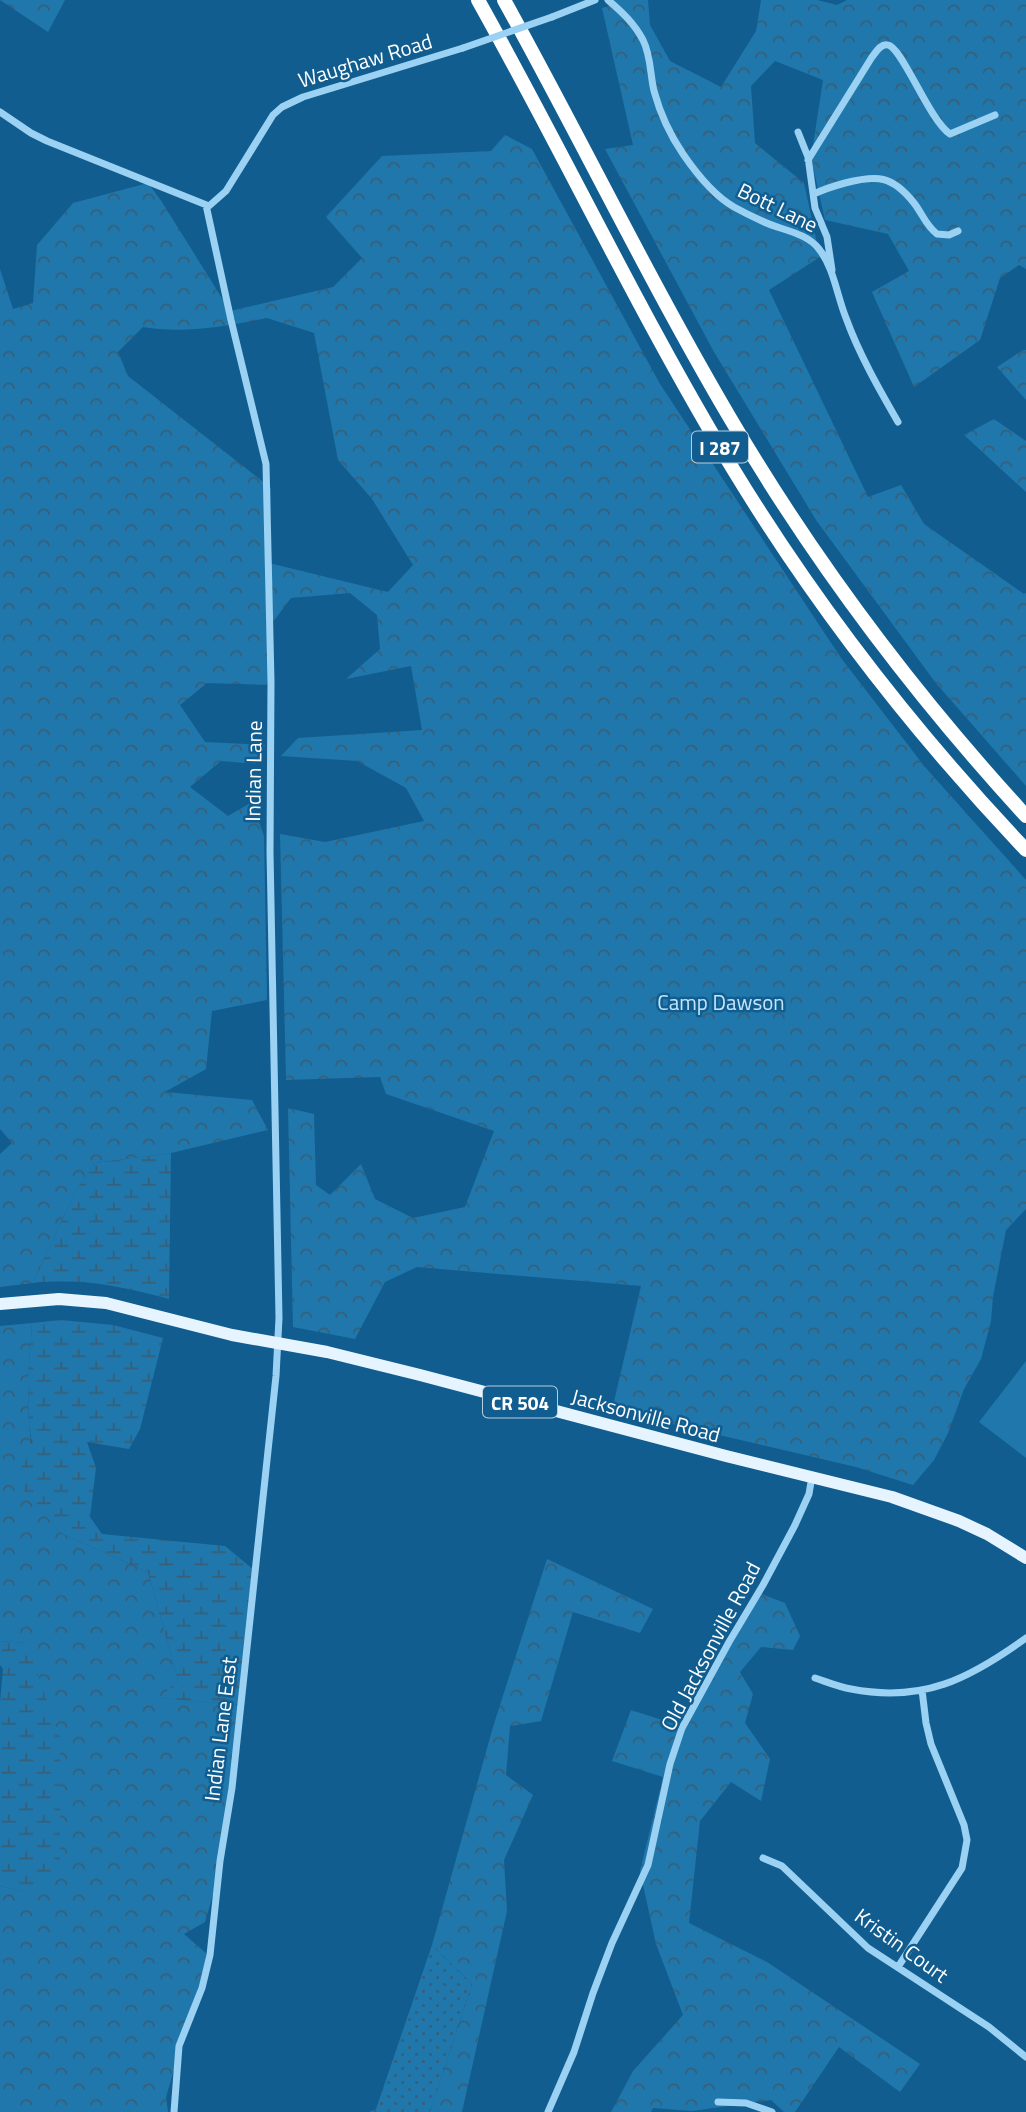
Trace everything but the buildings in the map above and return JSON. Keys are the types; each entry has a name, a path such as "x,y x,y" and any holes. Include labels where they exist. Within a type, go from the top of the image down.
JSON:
{"highway":[{"name":"I 287","path":"478,0 669,357 754,503 825,608 892,697 948,765 1026,850"},
{"name":"I 287","path":"504,0 689,346 774,490 833,578 911,682 1026,816"}],"main road":[{"name":"Jacksonville Road","path":"0,1304 59,1299 106,1303 191,1326 327,1352 420,1374 892,1497 987,1534 1026,1558"}],"street":[{"name":"Waughaw Road","path":"206,205 215,202 226,191 273,115 282,107 303,97 463,48 595,0"},
{"name":"Bott Lane","path":"608,0 631,21 643,41 648,52 654,92 662,114 672,136 692,166 724,201 763,222 804,237 818,247 846,318 877,385 898,422"},
{"path":"808,160 872,57 881,46 887,44 892,46 916,82 942,129 950,134 995,115"},
{"path":"0,112 47,141 206,205"},
{"path":"798,132 808,160 815,208 827,237 834,283"},
{"path":"814,194 832,186 864,178 882,178 914,202 926,223 937,234 949,235 958,231"},
{"name":"Indian Lane","path":"206,205 231,320 263,446 267,488 278,1344"},
{"name":"Indian Lane East","path":"174,2112 179,2046 202,1988 210,1955 220,1861 232,1788 278,1344"},
{"name":"Old Jacksonville Road","path":"548,2112 574,2052 612,1943 648,1865 670,1764 682,1728 795,1525 809,1494 812,1476"},
{"path":"815,1678 849,1689 900,1693 922,1690 963,1678 997,1659 1026,1638"},
{"path":"898,1967 962,1868 967,1840 964,1825 931,1744 922,1690"},
{"name":"Kristin Court","path":"763,1858 782,1866 868,1948 989,2026 1026,2057"},
{"path":"719,2102 746,2104 772,2112"}],"green space":[{"path":"0,0 65,0 48,32"},
{"path":"613,0 648,0 650,25 670,61 721,87 756,31 761,0 817,0 837,5 847,0 1026,0 1026,269 1019,265 1000,278 980,340 914,387 872,292 909,271 888,234 825,220 811,158 823,80 775,61 751,86 755,143 804,183 820,257 769,290 868,497 901,485 924,524 1026,593 1026,786 935,682 816,520 714,352 605,149 633,145 602,8 615,4"},
{"name":"Camp Dawson","path":"505,135 532,149 660,384 841,658 925,767 1026,880 1026,1209 1006,1230 991,1321 981,1359 964,1389 948,1433 934,1460 913,1485 856,1467 612,1410 641,1286 417,1267 385,1282 355,1339 293,1327 288,1108 314,1114 316,1185 330,1195 361,1164 375,1199 413,1218 465,1207 494,1131 386,1094 380,1077 286,1080 280,834 325,842 424,821 406,788 357,761 281,756 298,738 422,730 411,666 346,679 380,649 377,615 350,593 291,598 267,630 270,685 207,683 180,705 205,742 265,745 256,764 221,761 190,787 228,816 252,802 264,836 267,1000 212,1011 206,1069 165,1092 252,1100 268,1130 171,1153 95,1163 75,1192 33,1283 0,1287 0,1154 12,1143 0,1129 0,269 13,309 33,303 37,245 73,203 148,183 230,311 333,287 362,258 326,217 382,156 491,151","holes":["267,318 314,333 338,460 372,499 413,565 388,592 269,563 271,488 128,376 118,352 143,327 190,329"]},
{"path":"1026,350 1026,400 997,367"},
{"path":"994,419 1026,441 1026,492 964,435"},
{"path":"171,1153 169,1299 102,1284 33,1283 75,1192 95,1163"},
{"path":"61,1320 113,1325 163,1338 140,1429 129,1449 87,1442 96,1468 90,1517 102,1534 225,1546 254,1570 241,1705 160,1698 178,1680 148,1572 60,1533 16,1481 32,1442 28,1379 32,1323"},
{"path":"32,1323 28,1379 29,1425 40,1509 60,1533 148,1572 178,1680 161,1698 241,1705 224,1857 205,1922 184,1934 208,1955 166,2097 168,2112 0,2112 0,1886 22,1891 27,1643 0,1641 0,1326"},
{"path":"1026,1361 1026,1458 979,1422"},
{"path":"547,1559 653,1609 640,1633 573,1612 541,1721 510,1726 506,1775 533,1795 504,1860 507,1911 462,2112 430,2112 472,1984 432,1945 493,1727"},
{"path":"756,1592 785,1603 800,1636 793,1650 761,1647 740,1672 753,1694 745,1723 770,1759 761,1801 731,1782 700,1821 689,1923 767,1962 920,2064 900,2092 839,2047 795,2112 784,2112 771,2100 692,2111 653,2108 651,2112 611,2112 633,2071 683,2015 656,1944 640,1871 663,1777 612,1761 631,1710 684,1727"},
{"path":"0,1641 27,1643 60,1738 60,1867 22,1891 0,1886 0,1702 3,1669 0,1665"},
{"path":"432,1945 472,1984 430,2112 369,2112 376,2109"}]}
